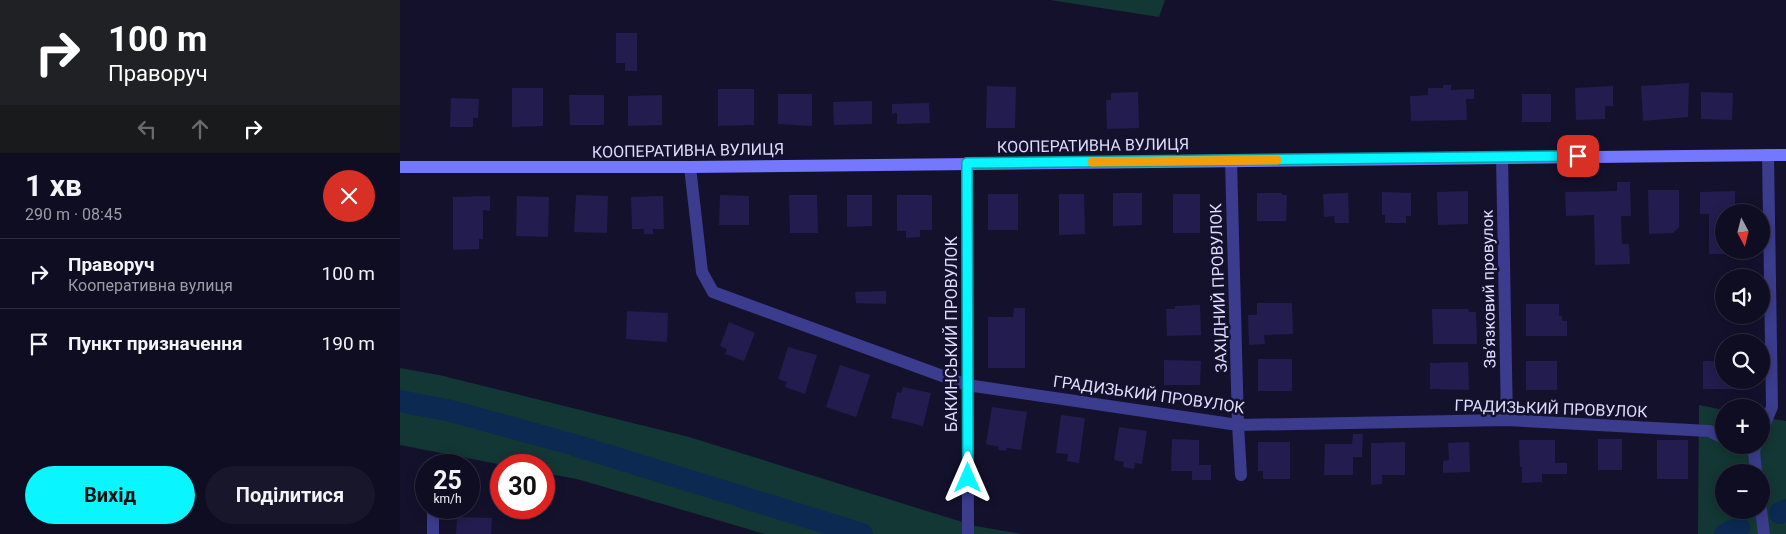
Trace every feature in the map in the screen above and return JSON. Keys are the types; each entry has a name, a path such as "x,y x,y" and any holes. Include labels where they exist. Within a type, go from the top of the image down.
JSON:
{"street":[{"path":"1768,155 1772,406 1770,411"},
{"name":"КООПЕРАТИВНА ВУЛИЦЯ","path":"400,167 690,167 1786,155"},
{"name":"Звʼязковий провулок","path":"1502,157 1507,420"},
{"name":"ЗАХІДНИЙ ПРОВУЛОК","path":"1231,160 1241,475"},
{"name":"БАКИНСЬКИЙ ПРОВУЛОК","path":"967,163 968,534"},
{"name":"ГРАДИЗЬКИЙ ПРОВУЛОК","path":"690,167 702,272 713,292 967,384 1238,424 1507,420 1709,431 1715,434"},
{"path":"433,519 433,534"},
{"path":"1762,519 1764,534"}],"green space":[{"path":"1050,0 1165,0 1159,17"},
{"path":"400,368 439,375 689,437 975,526 1022,534 765,534 577,479 555,475 555,454 490,454 490,462 480,461 480,454 446,454 400,445"},
{"path":"1699,405 1715,408 1715,454 1770,454 1770,418 1786,421 1786,534 1698,534"}],"building":[{"path":"616,33 637,33 637,71 625,71 625,63 616,63"},
{"path":"1689,83 1688,117 1643,121 1641,86"},
{"path":"1443,85 1451,85 1451,90 1474,89 1474,99 1466,99 1467,120 1411,121 1410,96 1428,95 1428,88 1443,88"},
{"path":"987,86 1016,87 1015,128 986,128"},
{"path":"1613,86 1613,106 1605,106 1605,119 1576,120 1575,88"},
{"path":"512,88 543,88 543,126 512,127"},
{"path":"718,89 754,89 754,125 718,126"},
{"path":"1138,92 1139,128 1107,129 1106,100 1111,100 1111,93"},
{"path":"1701,92 1733,93 1732,120 1701,119"},
{"path":"778,94 812,94 812,126 778,124"},
{"path":"1522,94 1551,94 1551,122 1522,122"},
{"path":"569,95 604,95 604,125 570,125"},
{"path":"662,95 662,125 628,126 628,96"},
{"path":"451,98 479,99 478,118 473,118 473,127 450,127"},
{"path":"872,101 872,124 834,125 833,102"},
{"path":"929,103 930,123 897,124 897,113 892,114 892,104"},
{"path":"1617,182 1630,182 1631,216 1621,216 1622,244 1629,244 1630,264 1595,265 1594,215 1566,216 1565,192 1617,191"},
{"path":"1648,190 1679,190 1679,227 1673,233 1649,234"},
{"path":"1468,191 1468,224 1438,225 1437,192"},
{"path":"1735,191 1735,204 1715,204 1715,254 1709,254 1709,214 1700,214 1700,192"},
{"path":"1382,192 1411,193 1411,216 1406,216 1406,223 1385,223 1385,215 1382,215"},
{"path":"1113,193 1142,193 1142,225 1113,226"},
{"path":"1257,193 1282,193 1282,195 1287,195 1286,221 1257,221"},
{"path":"1348,193 1349,223 1335,223 1334,216 1324,217 1323,194"},
{"path":"988,194 1018,194 1018,230 988,230"},
{"path":"1059,194 1084,194 1085,234 1059,235"},
{"path":"1173,194 1200,194 1200,233 1173,233"},
{"path":"576,195 608,196 607,233 574,232"},
{"path":"720,195 749,196 749,225 719,225"},
{"path":"789,195 817,195 818,233 790,233"},
{"path":"847,195 872,195 872,226 847,227"},
{"path":"897,195 932,195 932,230 920,230 920,237 906,238 906,231 897,231"},
{"path":"490,196 490,211 483,210 483,239 479,239 479,249 453,250 453,197"},
{"path":"517,196 549,197 548,237 516,236"},
{"path":"663,196 664,229 653,229 653,234 644,234 644,229 632,229 631,197"},
{"path":"886,291 886,304 856,303 855,292"},
{"path":"1257,303 1292,303 1293,334 1264,335 1265,344 1249,345 1248,315 1257,315"},
{"path":"1526,304 1559,304 1559,316 1562,316 1562,321 1567,321 1567,336 1526,336"},
{"path":"1200,305 1201,335 1167,336 1166,309 1175,309 1175,306"},
{"path":"1014,308 1025,308 1025,368 988,368 988,317 1013,317"},
{"path":"1432,309 1468,309 1469,312 1476,312 1477,344 1433,344"},
{"path":"627,311 668,313 667,342 626,339"},
{"path":"729,322 755,333 744,361 725,354 727,349 720,346"},
{"path":"788,347 817,355 805,394 785,387 787,382 778,379"},
{"path":"1258,359 1292,359 1292,391 1258,391"},
{"path":"1164,360 1201,361 1200,385 1164,385"},
{"path":"1526,361 1557,361 1557,390 1526,390"},
{"path":"1703,361 1715,361 1715,389 1703,389"},
{"path":"1468,362 1469,390 1430,389 1430,363"},
{"path":"840,365 870,375 856,417 826,407"},
{"path":"903,387 931,393 923,426 891,418 897,392 901,393"},
{"path":"992,407 1027,412 1021,450 1007,448 1006,451 998,450 999,447 986,444"},
{"path":"1061,415 1085,418 1079,463 1067,461 1068,454 1056,453"},
{"path":"1119,427 1147,431 1142,464 1135,463 1134,469 1123,467 1124,462 1114,460"},
{"path":"1353,434 1363,434 1362,457 1353,457 1353,475 1324,475 1325,444 1352,444"},
{"path":"1172,439 1199,440 1199,465 1211,465 1211,480 1192,480 1192,471 1171,471"},
{"path":"1598,439 1622,439 1622,470 1598,470"},
{"path":"1519,440 1555,440 1555,463 1567,463 1567,474 1542,474 1542,482 1522,483"},
{"path":"1657,440 1688,440 1688,479 1657,479"},
{"path":"1258,442 1290,442 1290,479 1263,479 1263,471 1258,471"},
{"path":"1405,442 1405,475 1382,475 1382,484 1371,485 1371,443"},
{"path":"1469,442 1470,472 1443,473 1443,461 1449,460 1448,443"},
{"path":"457,519 492,519 491,534 456,534"}],"waterway":[{"path":"400,401 451,411 571,444 862,534"},
{"path":"1780,513 1786,510"},
{"path":"1725,534 1739,528"}],"slow traffic":[{"path":"1092,162 1277,160"}],"route":[{"path":"968,478 967,163 1578,156"}]}
